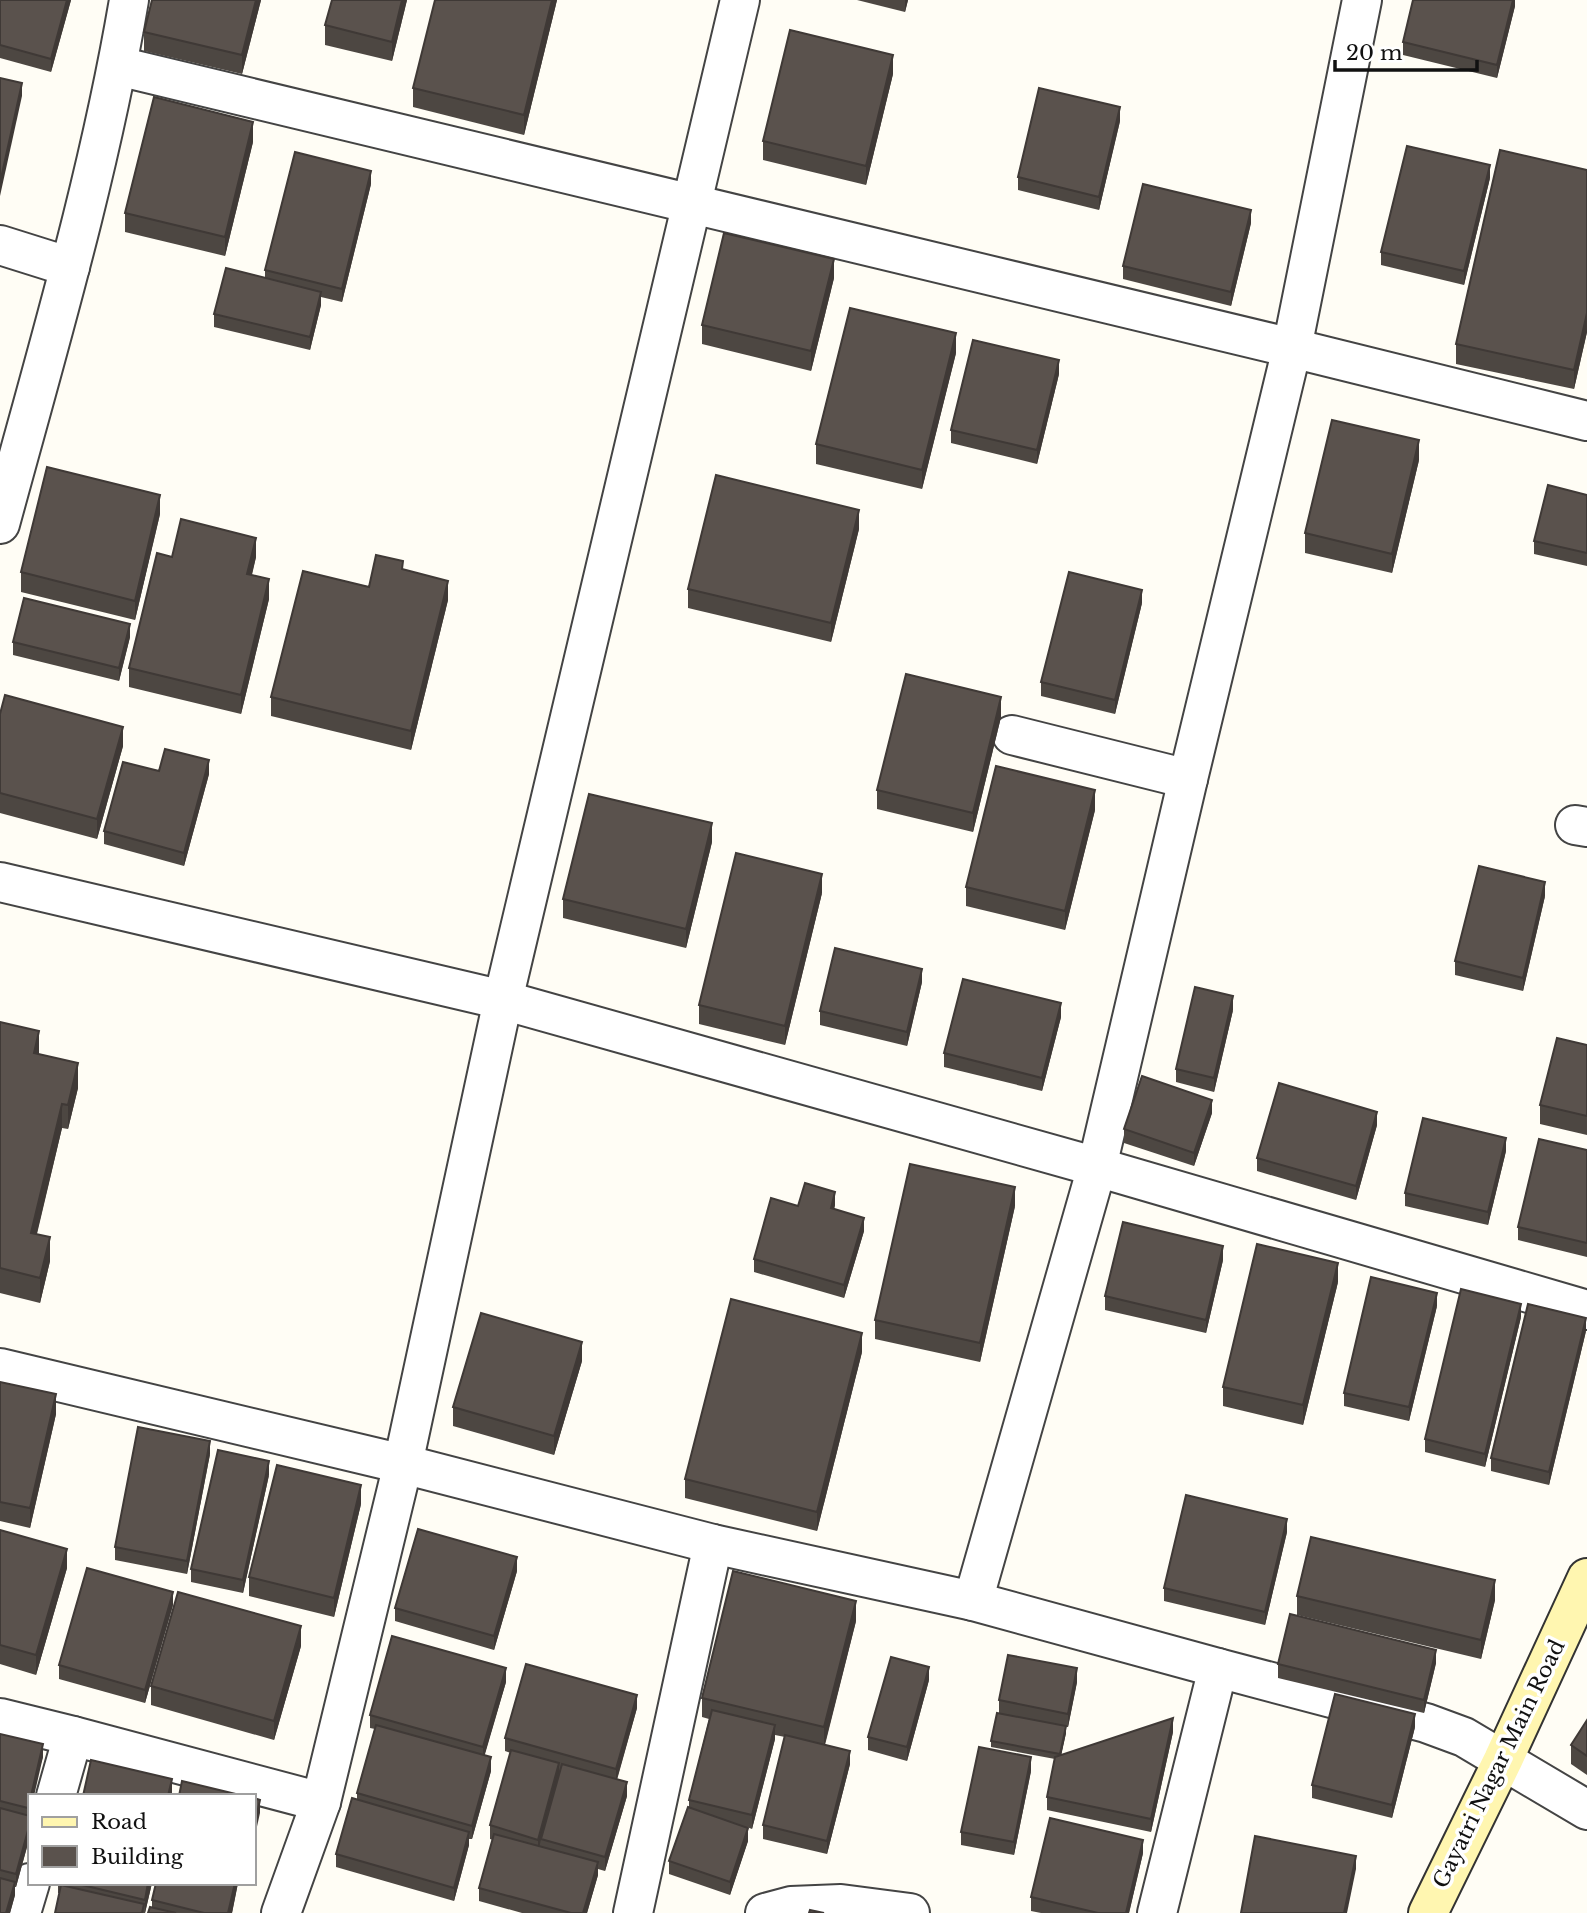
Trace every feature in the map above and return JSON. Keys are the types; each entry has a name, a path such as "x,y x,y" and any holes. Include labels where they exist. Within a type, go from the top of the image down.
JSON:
{"street":[{"path":"0,524 70,267 118,66 128,0"},
{"path":"281,1913 321,1802 403,1464 503,1000 740,0"},
{"path":"972,1601 1097,1167 1292,348 1362,0"},
{"path":"118,66 1587,421"},
{"path":"0,245 70,267"},
{"path":"1012,735 1188,779"},
{"path":"0,882 503,1000 1097,1167 1587,1310"},
{"path":"0,1368 403,1464 713,1544 972,1601 1426,1723 1464,1737 1587,1810"},
{"path":"633,1913 713,1544"},
{"name":"Gayatri Nagar Main Road","path":"1427,1913 1503,1760 1587,1578"},
{"path":"1157,1913 1218,1668"},
{"path":"0,1718 321,1802"},
{"path":"57,1794 74,1736"},
{"path":"21,1913 29,1885"},
{"path":"765,1913 791,1906 841,1904 910,1913"}],"building":[{"path":"0,0 67,0 51,59 0,45"},
{"path":"152,0 256,0 242,55 144,32"},
{"path":"332,0 402,0 392,42 325,25"},
{"path":"435,0 552,0 524,115 413,88"},
{"path":"1413,0 1513,0 1497,65 1403,42"},
{"path":"790,30 893,55 866,166 763,141"},
{"path":"0,78 22,83 0,183"},
{"path":"1039,88 1120,107 1099,197 1018,177"},
{"path":"154,97 253,122 225,237 125,213"},
{"path":"1407,146 1490,165 1464,271 1381,252"},
{"path":"1500,150 1587,170 1587,313 1574,370 1456,344"},
{"path":"295,152 371,171 342,289 265,270"},
{"path":"1143,184 1251,210 1231,292 1123,266"},
{"path":"724,233 834,259 811,351 702,325"},
{"path":"226,268 321,292 310,337 214,314"},
{"path":"850,308 956,333 922,470 816,444"},
{"path":"973,340 1059,360 1037,450 951,430"},
{"path":"1332,420 1419,440 1392,554 1305,533"},
{"path":"47,467 160,495 135,601 21,572"},
{"path":"716,475 859,510 831,623 688,589"},
{"path":"1548,485 1587,495 1587,553 1534,541"},
{"path":"181,519 256,538 247,574 269,579 241,695 129,668 157,553 172,557"},
{"path":"376,555 403,561 402,569 448,581 411,731 271,697 303,571 369,587"},
{"path":"1069,572 1142,590 1115,700 1041,682"},
{"path":"24,598 130,624 119,668 13,642"},
{"path":"906,674 1001,697 973,813 877,790"},
{"path":"5,695 123,727 97,819 0,793 0,714"},
{"path":"165,749 209,760 184,853 104,831 123,762 159,771"},
{"path":"996,766 1095,790 1065,911 966,887"},
{"path":"589,794 712,823 686,929 563,899"},
{"path":"736,853 822,874 785,1026 699,1005"},
{"path":"1479,866 1545,882 1523,978 1455,961"},
{"path":"835,948 922,969 907,1032 820,1011"},
{"path":"963,979 1061,1003 1042,1078 944,1053"},
{"path":"1195,987 1233,996 1214,1078 1176,1069"},
{"path":"0,1022 39,1031 34,1053 78,1063 68,1105 62,1104 31,1233 50,1237 40,1278 0,1268"},
{"path":"1557,1038 1587,1045 1587,1116 1540,1105"},
{"path":"1142,1076 1212,1100 1194,1153 1124,1129"},
{"path":"1279,1083 1377,1112 1356,1186 1257,1158"},
{"path":"1423,1118 1506,1138 1488,1212 1405,1193"},
{"path":"1539,1139 1587,1150 1587,1243 1518,1227"},
{"path":"910,1164 1015,1187 980,1343 875,1320"},
{"path":"805,1183 835,1192 831,1208 864,1218 844,1285 754,1259 771,1198 798,1206"},
{"path":"1123,1222 1223,1246 1206,1320 1105,1296"},
{"path":"1257,1244 1338,1263 1303,1405 1223,1387"},
{"path":"1371,1277 1437,1293 1409,1407 1344,1393"},
{"path":"1461,1289 1521,1304 1485,1454 1425,1439"},
{"path":"731,1299 862,1333 817,1512 685,1479"},
{"path":"1528,1304 1586,1318 1549,1472 1491,1458"},
{"path":"481,1313 582,1342 554,1436 453,1407"},
{"path":"0,1382 56,1394 30,1508 0,1502"},
{"path":"138,1427 210,1441 187,1561 115,1547"},
{"path":"218,1450 269,1461 243,1580 191,1569"},
{"path":"277,1465 361,1485 334,1598 249,1577"},
{"path":"1186,1495 1287,1519 1265,1612 1164,1588"},
{"path":"418,1529 517,1557 494,1636 395,1608"},
{"path":"0,1530 67,1549 36,1655 0,1645"},
{"path":"1311,1537 1495,1580 1481,1640 1297,1596"},
{"path":"87,1568 173,1592 145,1690 59,1665"},
{"path":"733,1571 856,1601 824,1727 702,1698"},
{"path":"178,1592 301,1626 274,1721 151,1686"},
{"path":"1290,1614 1436,1650 1424,1700 1278,1664"},
{"path":"392,1636 506,1668 483,1747 370,1715"},
{"path":"1008,1655 1077,1668 1068,1714 999,1700"},
{"path":"891,1657 929,1667 907,1747 868,1737"},
{"path":"526,1664 637,1695 616,1769 505,1738"},
{"path":"1335,1694 1415,1714 1392,1805 1312,1785"},
{"path":"712,1710 775,1725 752,1815 689,1800"},
{"path":"997,1713 1066,1726 1060,1754 991,1741"},
{"path":"1173,1718 1151,1819 1047,1797 1055,1757"},
{"path":"1587,1720 1587,1756 1571,1745"},
{"path":"376,1725 491,1757 472,1826 357,1793"},
{"path":"0,1734 43,1744 31,1794 28,1794 28,1808 0,1801"},
{"path":"785,1735 850,1751 827,1841 763,1825"},
{"path":"979,1747 1031,1757 1014,1842 961,1832"},
{"path":"511,1750 559,1763 538,1840 490,1825"},
{"path":"91,1760 172,1779 168,1794 83,1794"},
{"path":"562,1764 627,1782 605,1857 541,1839"},
{"path":"182,1781 236,1794 179,1794"},
{"path":"352,1798 469,1832 454,1888 336,1854"},
{"path":"256,1799 260,1800 256,1818"},
{"path":"688,1807 748,1828 730,1882 669,1861"},
{"path":"0,1808 28,1815 28,1830 16,1874 0,1870"},
{"path":"1050,1818 1143,1840 1126,1913 1098,1913 1031,1897"},
{"path":"494,1834 598,1862 583,1913 571,1913 479,1888"},
{"path":"1255,1836 1356,1856 1344,1913 1241,1913"},
{"path":"0,1878 15,1882 6,1913 0,1913"},
{"path":"61,1885 144,1904 142,1913 55,1913"},
{"path":"82,1885 148,1885 145,1900"},
{"path":"156,1885 235,1885 228,1913 204,1913 152,1900"},
{"path":"150,1907 176,1913 148,1913"}]}
